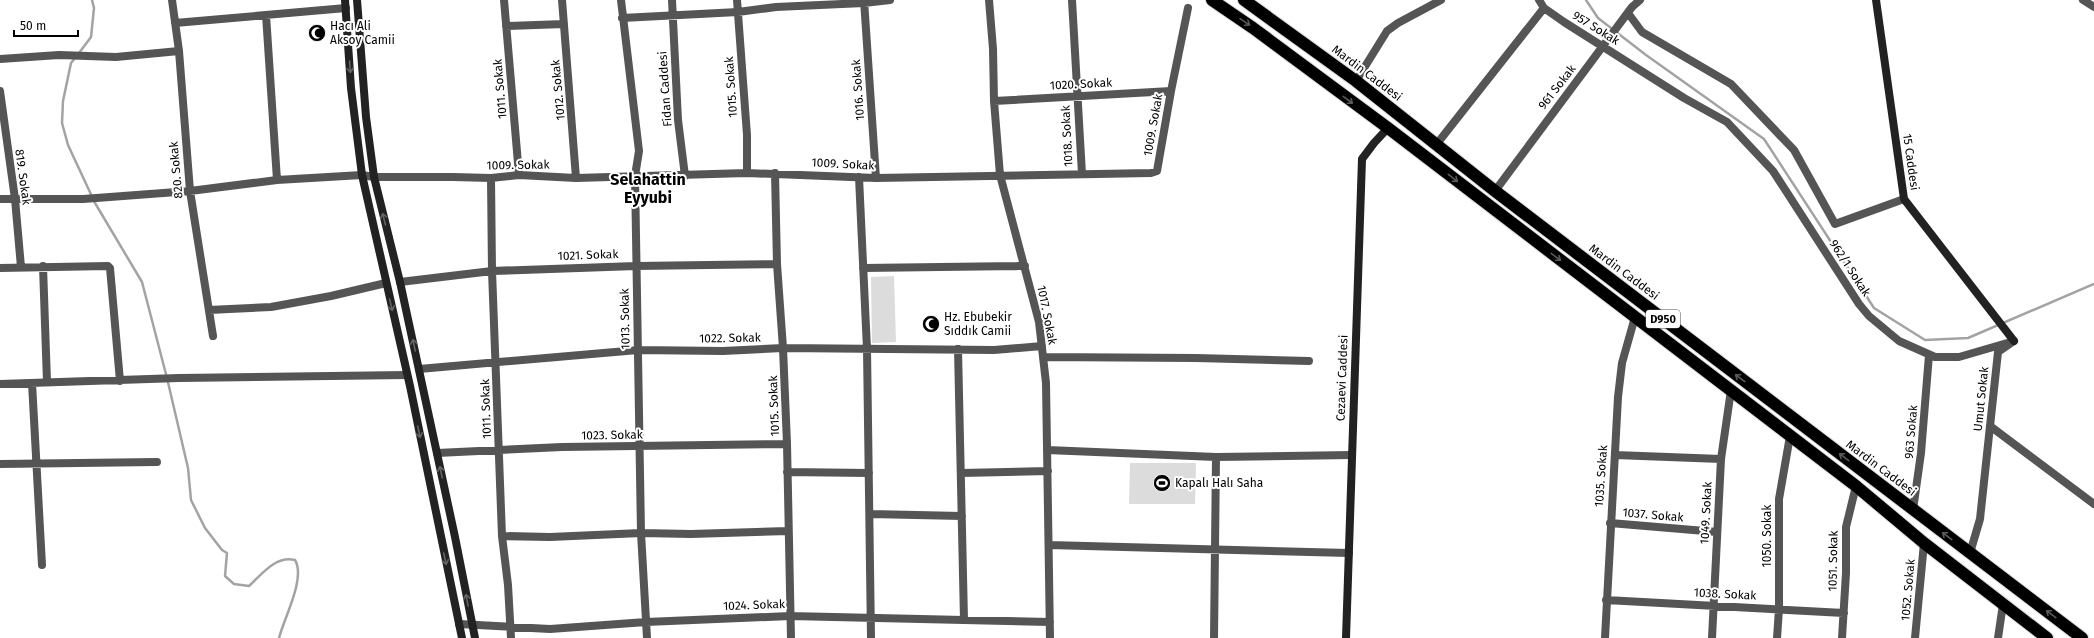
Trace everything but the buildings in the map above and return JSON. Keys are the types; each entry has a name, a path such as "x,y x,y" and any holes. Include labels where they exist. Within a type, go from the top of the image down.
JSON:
{"highway":[{"name":"D950","path":"1212,0 1254,28 1388,128 1731,390 1856,486 1924,543 2047,638"},
{"name":"Mardin Caddesi","path":"1244,0 1356,81 1495,192 2082,638"}],"street":[{"name":"820. Sokak","path":"172,0 179,51 190,190 213,336"},
{"path":"357,0 366,117 374,178 400,282 475,638"},
{"name":"1011. Sokak","path":"504,0 519,175"},
{"name":"1012. Sokak","path":"562,0 576,178"},
{"name":"1013. Sokak","path":"621,0 639,151 635,176 636,266 641,533 647,638"},
{"name":"Fidan Caddesi","path":"672,0 678,120 685,176"},
{"name":"1015. Sokak","path":"737,0 747,135 747,173"},
{"path":"622,18 672,14 738,12 776,7 890,0"},
{"name":"1017. Sokak","path":"989,0 993,49 994,101 1000,175 1039,322 1046,383 1050,638"},
{"name":"1018. Sokak","path":"1072,0 1082,174"},
{"path":"1356,81 1387,31 1398,23 1441,0"},
{"path":"1436,145 1544,8 1539,0"},
{"name":"961 Sokak","path":"1495,192 1536,134 1604,47 1626,15 1640,0"},
{"name":"15 Caddesi","path":"1876,0 1904,199 2014,341"},
{"path":"2083,0 2094,6"},
{"name":"1016. Sokak","path":"864,2 876,178"},
{"path":"175,23 266,15 345,4 352,88 362,174 407,375 462,638"},
{"name":"1009. Sokak","path":"362,174 374,178 491,178 519,175 576,178 747,173 876,178 1151,174 1157,171 1188,8"},
{"name":"957 Sokak","path":"1544,8 1684,98 1727,122 1773,171"},
{"path":"266,15 278,180"},
{"path":"1626,15 1642,32 1731,84 1794,150 1835,224 1904,199"},
{"path":"506,26 564,24"},
{"path":"0,59 59,55 116,57 179,51"},
{"name":"819. Sokak","path":"0,91 2,123 15,199 22,267"},
{"name":"1020. Sokak","path":"994,101 1171,91"},
{"name":"Cezaevi Caddesi","path":"1346,638 1362,159 1388,128"},
{"name":"962/1 Sokak","path":"1773,171 1855,298 1869,316 1899,341 1929,355"},
{"name":"1015. Sokak","path":"775,173 777,264 783,348 787,444 791,638"},
{"path":"0,199 83,199 116,195 190,190 278,180 362,174"},
{"path":"859,177 867,349 871,638"},
{"name":"1011. Sokak","path":"491,178 492,271 502,536 511,638"},
{"name":"1021. Sokak","path":"400,282 492,271 636,266 777,264"},
{"path":"43,266 47,382"},
{"path":"0,268 43,266 108,266 110,268 120,381"},
{"path":"863,268 1025,266"},
{"path":"209,310 271,307 386,284"},
{"name":"1035. Sokak","path":"1605,638 1610,523 1622,362 1635,317"},
{"name":"Umut Sokak","path":"1929,355 1935,357 1959,357 1983,348 2014,341"},
{"name":"Umut Sokak","path":"1970,553 1980,519 1998,352 2014,341"},
{"name":"1022. Sokak","path":"419,369 638,350 723,351 783,348 994,350 1042,346"},
{"path":"958,349 964,620"},
{"name":"963 Sokak","path":"1914,510 1921,453 1929,355"},
{"path":"1043,357 1196,358 1309,361"},
{"path":"0,384 160,380 179,378 407,375"},
{"path":"32,383 42,565"},
{"name":"1049. Sokak","path":"1712,638 1721,459 1731,390"},
{"path":"1990,426 2094,504"},
{"name":"1050. Sokak","path":"1777,638 1779,609 1779,499 1790,436"},
{"name":"1023. Sokak","path":"437,453 639,446 787,444"},
{"path":"1047,450 1216,457 1352,455"},
{"path":"1615,455 1721,459"},
{"path":"1214,638 1216,457"},
{"path":"0,464 37,465 157,462"},
{"path":"961,473 1048,471"},
{"path":"787,472 869,472"},
{"name":"1051. Sokak","path":"1842,638 1846,573 1846,527 1856,486"},
{"path":"870,514 962,516"},
{"name":"1037. Sokak","path":"1610,523 1717,532"},
{"path":"502,536 550,537 641,533 691,534 788,531"},
{"name":"1052. Sokak","path":"1915,638 1924,543"},
{"path":"1049,545 1349,553"},
{"name":"1038. Sokak","path":"1606,600 1844,613"},
{"path":"1998,638 2003,604"},
{"name":"1024. Sokak","path":"459,624 550,629 646,622 790,616 1050,622"}],"shaded area":[{"path":"894,276 896,342 872,343 871,277"},
{"name":"Kapalı Halı Saha","path":"1130,463 1196,463 1195,504 1129,504"}],"waterway":[{"path":"79,53 91,37 94,8 92,0"},
{"path":"1586,0 1598,18 1646,55 1764,139 1874,308 1925,340 1968,338 2094,284"},
{"path":"76,57 71,63 63,101 62,123 68,145 95,203 142,282 167,378 188,468 191,500 205,528 222,550 227,553 225,576 234,584 249,586 264,571 282,560 295,560 298,568 296,587 279,638"}],"place":[{"name":"Hacı Ali Aksoy Camii","path":"317,33"},
{"name":"Hz. Ebubekir Sıddık Camii","path":"931,324"},
{"name":"Kapalı Halı Saha","path":"1162,483"}],"district":[{"name":"Selahattin Eyyubi","path":"648,188"}]}
